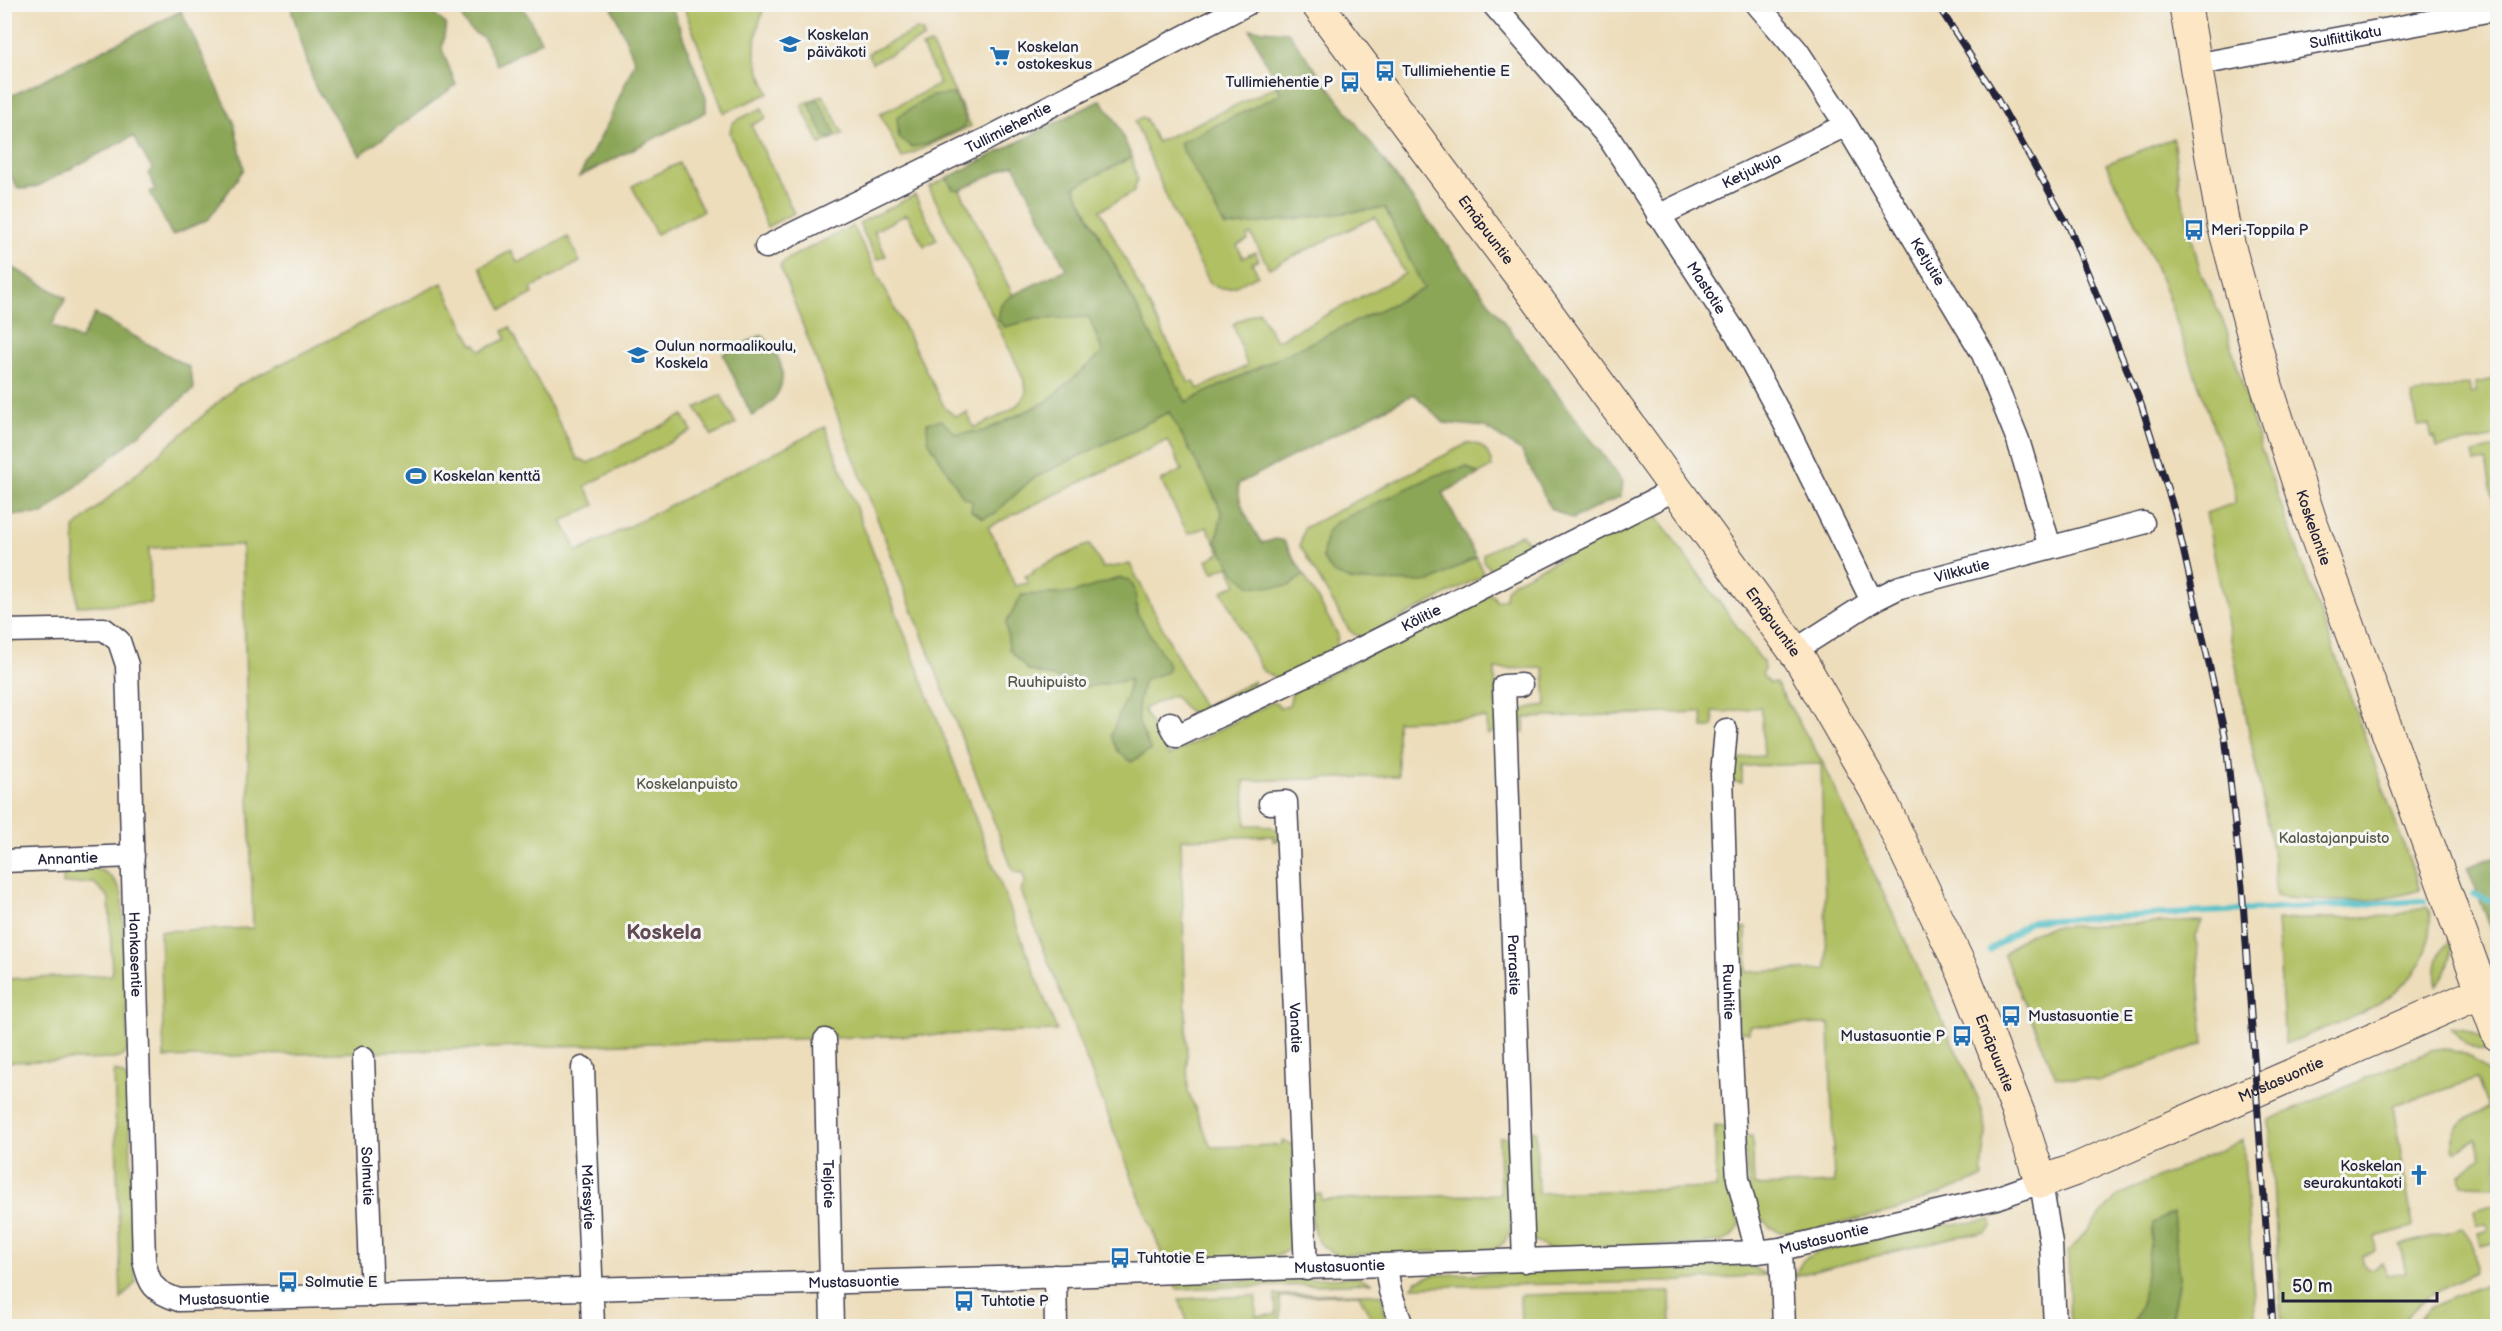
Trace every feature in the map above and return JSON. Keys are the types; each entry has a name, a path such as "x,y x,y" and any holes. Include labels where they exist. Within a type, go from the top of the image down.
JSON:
{"street":[{"name":"Tullimiehentie","path":"766,247 987,139 1247,4"},
{"name":"Emäpuuntie","path":"1317,4 1794,651 1881,800 1963,972 2019,1114 2041,1182 2051,1244 2055,1326"},
{"name":"Mastotie","path":"1493,4 1609,138 1737,334 1784,420 1872,601"},
{"name":"Ketjutie","path":"1757,4 1798,52 1846,125 1983,354 2018,440 2050,547"},
{"name":"Koskelantie","path":"2185,4 2223,223 2267,387 2311,522 2498,1035"},
{"name":"Sulfiittikatu","path":"2194,65 2498,9"},
{"name":"Ketjukuja","path":"1658,216 1846,125"},
{"name":"Kölitie","path":"1170,723 1178,736 1354,652 1676,489"},
{"name":"Vilkkutie","path":"1794,651 1872,601 1900,587 2143,523"},
{"name":"Hankasentie","path":"4,631 104,629 119,642 127,665 144,1260 152,1286"},
{"name":"Parrastie","path":"1521,685 1504,686 1524,1261"},
{"name":"Ruuhitie","path":"1726,730 1722,774 1732,1085 1738,1179 1757,1252"},
{"name":"Vanatie","path":"1270,803 1286,802 1306,1269"},
{"name":"Annantie","path":"4,861 133,856"},
{"name":"Mustasuontie","path":"152,1286 163,1295 179,1300 372,1296 1306,1269 1757,1252 1781,1249 1996,1198 2074,1170 2482,992"},
{"name":"Teljotie","path":"825,1040 832,1326"},
{"name":"Solmutie","path":"363,1058 372,1296"},
{"name":"Märssytie","path":"583,1068 593,1326"},
{"path":"1781,1249 1784,1326"},
{"path":"1386,1266 1390,1291 1402,1326"},
{"path":"1055,1276 1056,1326"}],"green space":[{"path":"290,5 427,5 428,10 446,24 442,49 456,85 360,155 315,87"},
{"path":"459,5 522,5 541,41 497,65 483,37 466,25"},
{"path":"611,5 671,5 706,98 706,112 579,177 608,123 635,61"},
{"path":"683,5 765,5 757,30 755,49 756,59 769,93 724,113"},
{"path":"181,11 234,122 244,169 209,219 172,235 150,192 155,189 148,173 152,169 133,136 38,186 24,189 17,187 5,164 5,99"},
{"path":"1250,29 1288,32 1623,482 1621,496 1572,519 1551,509 1522,452 1485,427 1444,423 1414,394 1238,484 1243,508 1262,543 1276,539 1284,541 1304,575 1289,586 1251,586 1235,573 1216,541 1222,514 1216,499 1169,412 1032,479 994,514 983,518 971,511 972,501 963,497 928,440 927,423 941,420 956,434 984,431 1046,402 1103,352 1089,317 1037,319 1004,327 998,319 1001,304 1013,295 1066,269 1014,164 960,190 953,189 947,178 1101,100 1116,121 1132,157 1074,187 1186,402 1424,289 1385,208 1226,227 1179,143 1281,94"},
{"path":"916,30 923,32 924,38 872,63 868,53"},
{"path":"931,44 971,126 902,158 880,114 940,84 922,47"},
{"path":"1277,86 1281,94 1180,143 1225,227 1385,208 1424,289 1186,402 1074,186 1132,157 1137,179 1134,192 1100,210 1189,383 1194,381 1198,389 1247,366 1233,324 1259,311 1276,341 1405,274 1375,217 1269,268 1251,234 1247,236 1248,240 1237,245 1243,258 1255,252 1259,260 1252,263 1258,275 1228,288 1216,287 1210,283 1173,212 1135,122 1142,117 1146,119 1157,142"},
{"path":"954,94 966,120 964,127 928,144 912,147 899,138 897,117 931,96"},
{"path":"823,95 843,134 820,144 801,105"},
{"path":"818,99 836,134 830,139 824,136 809,104"},
{"path":"762,108 766,118 751,125 794,213 767,227 730,133 735,121"},
{"name":"Kalastajanpuisto","path":"2173,138 2180,190 2200,270 2227,331 2260,446 2420,890 2384,898 2348,901 2276,897 2272,848 2206,513 2235,503 2234,485 2165,289 2137,224 2106,164"},
{"path":"679,163 703,211 656,234 632,186"},
{"name":"Ruuhipuisto","path":"947,178 953,189 960,190 1013,295 1001,304 1004,327 1037,319 1089,317 1103,353 1046,402 984,431 956,434 941,420 972,501 994,514 1032,479 1169,412 1204,474 1222,514 1216,541 1289,586 1304,575 1338,635 1335,652 1279,679 1264,672 1222,591 1237,584 1228,566 1213,573 1207,560 1220,553 1207,527 1188,534 1161,481 1182,470 1168,440 988,527 1015,586 1028,583 1025,576 1034,573 1033,570 1089,544 1103,568 1130,564 1203,707 1254,681 1254,690 1199,718 1188,711 1173,695 1143,709 1169,756 1271,703 1276,703 1280,708 1289,706 1292,693 1489,594 1493,595 1496,601 1505,599 1506,590 1513,582 1644,516 1655,514 1763,662 1762,675 1770,683 1776,683 1823,763 1978,1098 1986,1128 1983,1177 1897,1210 1813,1230 1781,1232 1770,1227 1759,1216 1750,1198 1743,1136 1752,1136 1754,1186 1834,1183 1829,1024 1749,1026 1749,1033 1738,1030 1735,933 1740,929 1746,928 1747,972 1827,969 1821,764 1742,766 1742,783 1730,779 1737,761 1745,757 1764,756 1761,707 1724,712 1713,711 1714,725 1710,728 1703,728 1702,712 1524,718 1524,732 1516,732 1513,722 1519,713 1531,707 1546,705 1544,668 1495,669 1497,727 1494,732 1487,735 1486,718 1397,721 1398,776 1244,781 1246,825 1272,827 1280,833 1280,840 1273,841 1273,836 1181,839 1188,1091 1211,1147 1282,1145 1282,1141 1293,1144 1295,1236 1290,1249 1277,1256 1164,1260 1021,891 1025,881 1022,872 1013,871 780,266 787,259 853,226 945,408 955,416 967,413 974,428 1005,413 1025,396 1025,384 929,187"},
{"path":"915,195 937,240 924,246 907,214 874,231 886,256 877,260 859,223"},
{"path":"568,237 580,262 531,288 533,294 502,310 480,267 511,251 518,263"},
{"path":"5,263 66,298 52,325 80,340 95,314 189,367 194,389 43,514 5,515"},
{"name":"Koskelanpuisto","path":"442,283 473,345 476,344 480,351 506,339 503,331 510,327 578,460 581,459 588,463 683,415 692,431 585,486 595,505 562,521 578,552 825,427 1057,1031 164,1058 160,931 253,928 242,545 149,548 151,603 77,606 74,528 237,386"},
{"path":"762,335 778,358 782,369 782,379 780,389 774,399 752,416 723,354"},
{"path":"2496,379 2497,437 2437,448 2429,425 2418,426 2412,395 2469,384 2471,393 2476,392 2475,383"},
{"path":"721,395 736,424 712,436 696,408"},
{"path":"1468,443 1474,443 1485,450 1490,457 1492,467 1479,474 1466,467 1436,475 1430,582 1476,557 1483,572 1482,576 1364,637 1355,635 1349,630 1300,546 1304,528"},
{"path":"2497,448 2498,514 2496,514 2486,461 2475,463 2473,453"},
{"path":"1466,467 1479,474 1443,493 1476,557 1430,582 1353,581 1333,573 1322,558 1327,532 1336,522 1436,475"},
{"path":"1521,534 1528,543 1527,552 1493,572 1483,561 1483,554"},
{"path":"1119,578 1130,580 1135,590 1137,613 1169,665 1167,672 1144,680 1138,716 1151,750 1131,762 1118,751 1111,735 1127,695 1130,680 1087,687 1028,670 1009,649 1006,623 1022,595 1073,593"},
{"path":"2498,856 2497,944 2467,867"},
{"path":"93,868 111,877 122,895 128,1051 114,1059 5,1062 4,979 112,975 109,898 94,883 63,884 64,870"},
{"path":"2428,907 2431,927 2427,948 2418,967 2404,984 2368,1010 2285,1044 2277,920 2392,916"},
{"path":"2202,921 2196,935 2204,1043 2100,1081 2056,1077 2004,955 2009,949 2026,936 2053,927"},
{"path":"2450,940 2449,964 2436,986 2437,961"},
{"path":"2451,1027 2475,1033 2491,1052 2478,1050 2468,1045"},
{"path":"2445,1048 2467,1055 2491,1076 2497,1093 2497,1186 2462,1185 2460,1175 2481,1157 2476,1139 2454,1151 2453,1142 2457,1129 2467,1119 2488,1108 2477,1079 2393,1106 2413,1227 2375,1237 2375,1251 2363,1255 2363,1262 2366,1268 2372,1269 2382,1263 2388,1276 2406,1273 2400,1245 2462,1228 2474,1249 2475,1273 2424,1301 2415,1308 2401,1326 2282,1326 2269,1120 2431,1050"},
{"path":"114,1070 125,1076 129,1084 133,1263 136,1282 121,1299"},
{"path":"1715,1126 1724,1127 1739,1224 1730,1238 1704,1244 1548,1249 1532,1239 1527,1131 1536,1131 1538,1193 1716,1188"},
{"path":"1499,1137 1506,1137 1509,1140 1511,1230 1502,1245 1492,1250 1339,1255 1329,1251 1317,1239 1312,1223 1310,1195 1321,1194 1322,1200 1500,1194"},
{"path":"2243,1140 2256,1326 2170,1326 2179,1278 2142,1302 2132,1326 2070,1326 2068,1252 2118,1195"},
{"path":"2497,1204 2497,1242 2481,1246 2478,1233 2488,1230 2486,1224 2476,1225 2474,1210"},
{"path":"2173,1213 2179,1278 2170,1326 2132,1326 2142,1302 2153,1223"},
{"path":"1992,1220 1992,1227 1985,1233 1954,1237 1794,1276 1802,1261 1814,1253 1929,1227"},
{"path":"1749,1265 1766,1275 1665,1282 1412,1287 1417,1281 1433,1275"},
{"path":"1356,1277 1373,1283 1177,1289 1174,1283"},
{"path":"2497,1279 2497,1326 2413,1326 2428,1308"},
{"path":"1670,1292 1671,1326 1521,1326 1520,1295"},
{"path":"1362,1293 1382,1295 1386,1319 1374,1324 1359,1294 1280,1297 1280,1326 1189,1326 1179,1299 1256,1296 1256,1316 1276,1315 1275,1295"}],"waterway":[{"path":"2473,894 2498,903"},
{"path":"1990,950 2031,921 2424,901"}],"railway":[{"path":"1937,4 1991,88 2069,227 2141,404 2175,513 2225,735 2242,887 2273,1326"}],"place":[{"name":"Koskelan päiväkoti","path":"790,44"},
{"name":"Koskelan ostokeskus","path":"1000,56"},
{"name":"Tullimiehentie E","path":"1385,71"},
{"name":"Tullimiehentie P","path":"1350,82"},
{"name":"Meri-Toppila P","path":"2194,230"},
{"name":"Oulun normaalikoulu, Koskela","path":"638,355"},
{"name":"Koskelan kenttä","path":"416,476"},
{"name":"Mustasuontie E","path":"2011,1016"},
{"name":"Mustasuontie P","path":"1962,1036"},
{"name":"Koskelan seurakuntakoti","path":"2419,1175"},
{"name":"Tuhtotie E","path":"1120,1258"},
{"name":"Solmutie E","path":"288,1282"},
{"name":"Tuhtotie P","path":"964,1301"}],"district":[{"name":"Koskela","path":"664,932"}]}
